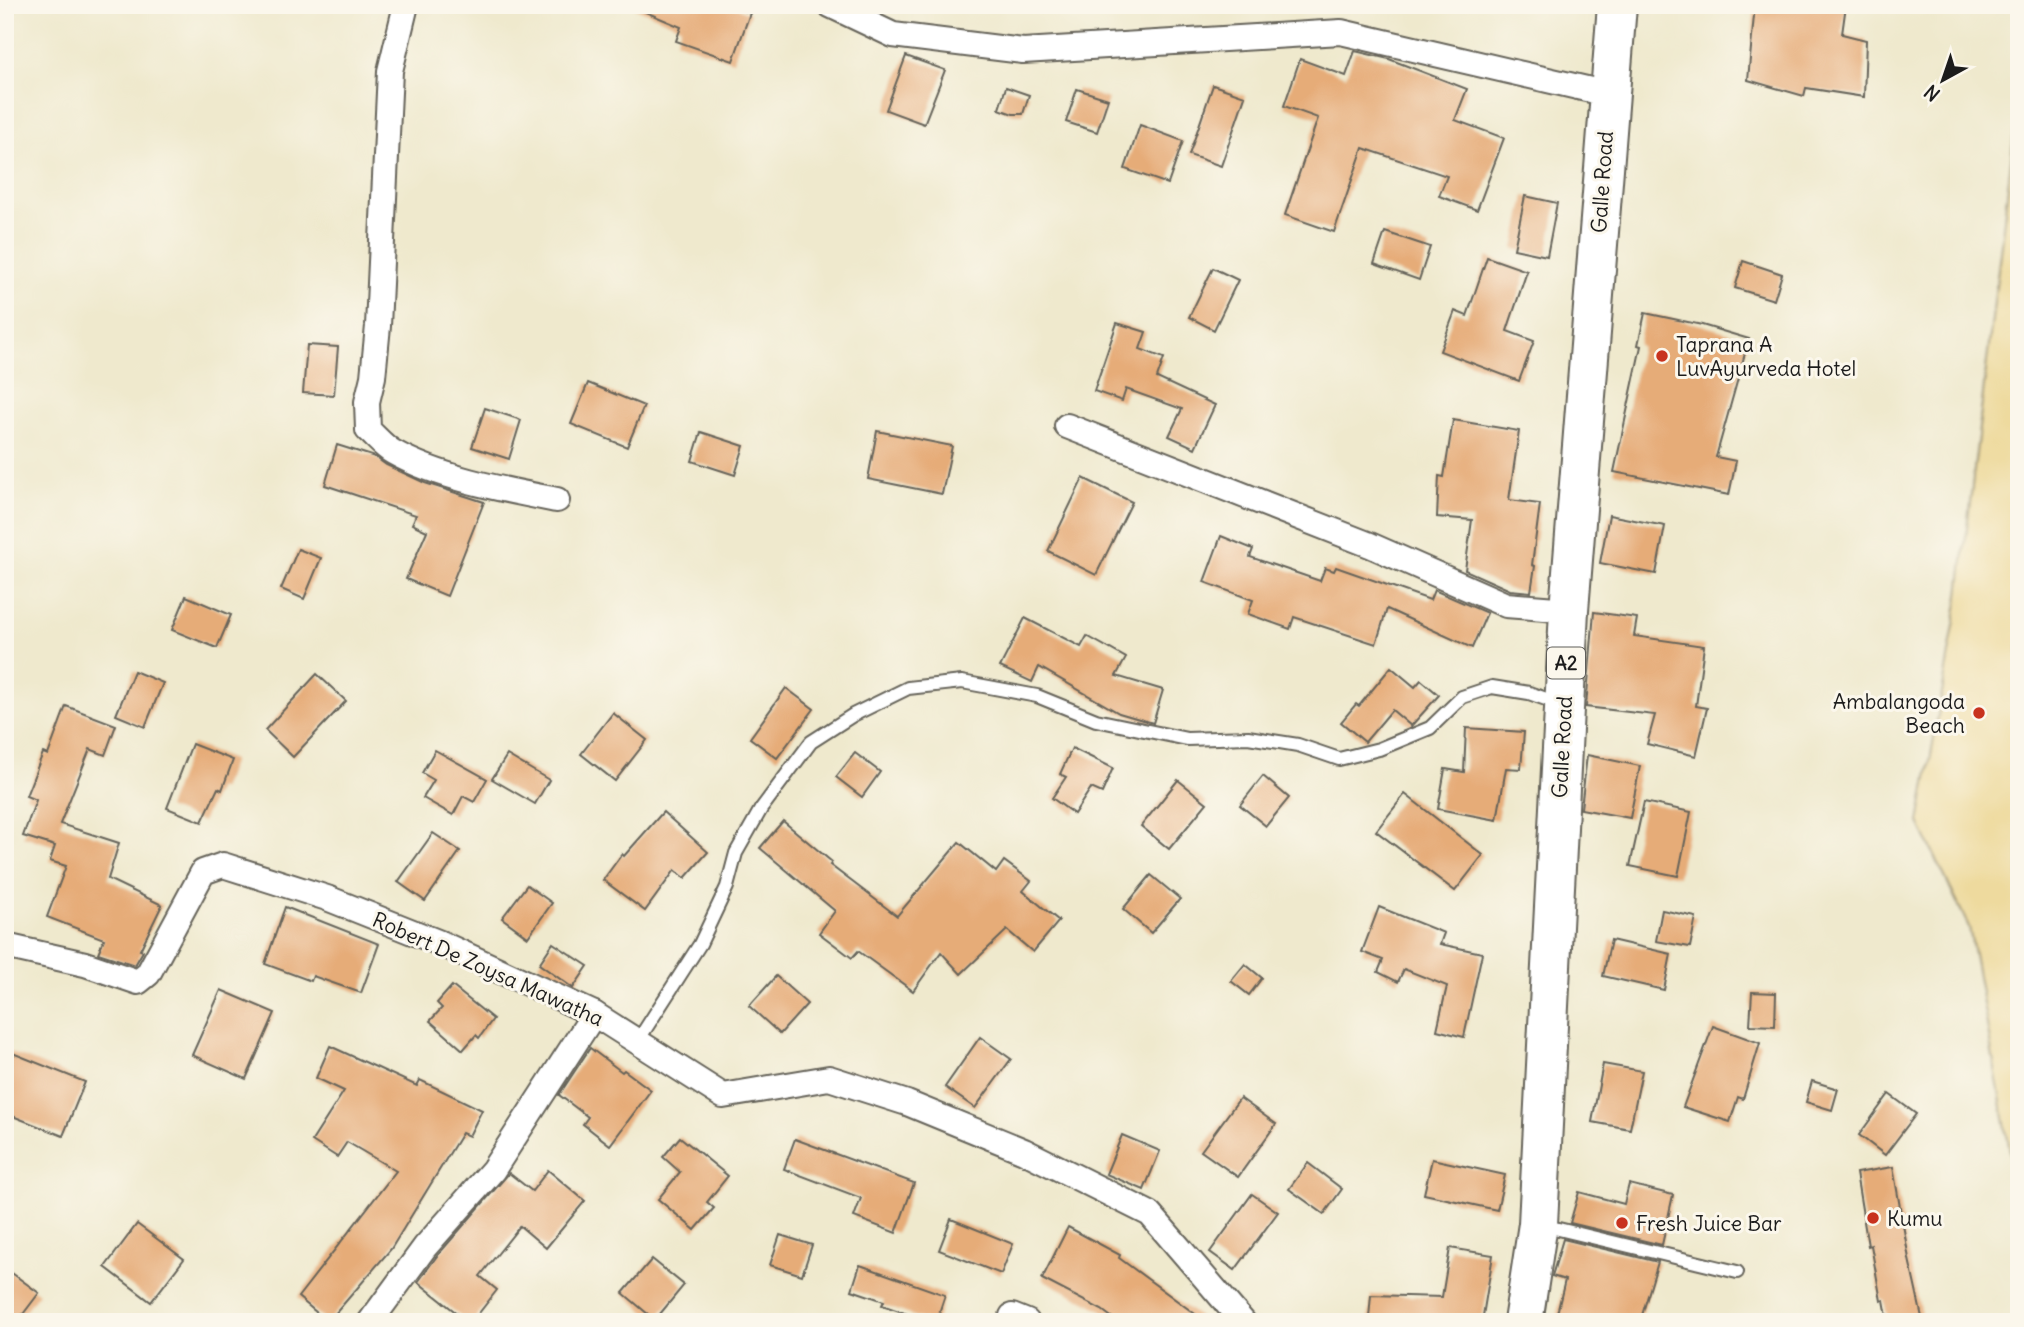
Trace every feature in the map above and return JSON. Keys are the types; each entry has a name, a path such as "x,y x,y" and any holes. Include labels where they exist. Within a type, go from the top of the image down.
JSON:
{"highway":[{"name":"Galle Road","path":"1523,1322 1538,1224 1569,610 1616,5"}],"street":[{"path":"406,5 390,71 378,326 373,377 367,402 368,430 390,451 428,468 511,491 557,500"},
{"path":"830,5 893,35 1023,51 1341,32 1608,94"},
{"path":"1067,426 1370,545 1506,605 1569,610"},
{"name":"Robert De Zoysa Mawatha","path":"5,946 85,964 138,982 148,974 203,872 223,865 327,898 427,938 594,1014 723,1096 829,1077 907,1103 1024,1151 1150,1214 1243,1322"},
{"path":"370,1322 425,1247 493,1170 594,1014"}],"lane":[{"path":"637,1042 700,944 727,887 736,853 761,809 811,742 853,715 908,688 962,682 1037,696 1096,720 1187,739 1248,737 1298,746 1339,758 1379,748 1430,728 1462,697 1492,687 1529,693 1564,705"},
{"path":"1538,1224 1737,1272"}],"sand":[{"name":"Ambalangoda Beach","path":"2019,94 2019,1200 1969,927 1919,823 1958,603"}],"building":[{"path":"629,5 728,5 750,13 733,61 676,41 681,27"},
{"path":"1755,5 1846,5 1842,34 1866,40 1864,97 1806,88 1804,96 1748,80"},
{"path":"1355,51 1389,59 1467,89 1455,120 1504,138 1477,210 1439,196 1447,176 1363,148 1334,232 1285,215 1318,118 1284,106 1300,59 1346,76"},
{"path":"906,56 945,70 924,124 886,110"},
{"path":"1213,85 1245,96 1221,166 1189,155"},
{"path":"1006,87 1029,95 1023,114 999,109"},
{"path":"1077,89 1108,99 1097,132 1066,122"},
{"path":"1140,125 1183,141 1168,184 1125,169"},
{"path":"1525,196 1557,203 1547,256 1514,249"},
{"path":"1385,232 1430,247 1419,280 1374,264"},
{"path":"1487,257 1527,271 1507,331 1534,341 1519,381 1440,351 1455,311 1467,316"},
{"path":"1743,261 1782,274 1774,300 1735,288"},
{"path":"1213,268 1238,280 1214,330 1189,317"},
{"path":"1645,313 1702,325 1749,339 1716,457 1736,461 1729,495 1614,472 1641,346 1638,345"},
{"path":"1117,323 1146,332 1140,349 1164,358 1157,378 1215,405 1195,448 1169,436 1182,409 1126,389 1122,401 1094,391"},
{"path":"307,345 338,347 334,395 303,393"},
{"path":"588,383 644,406 627,447 571,424"},
{"path":"485,408 521,420 509,459 472,447"},
{"path":"1453,420 1519,431 1509,500 1540,504 1531,592 1510,590 1465,570 1472,520 1437,517 1439,476 1444,477"},
{"path":"877,431 952,446 942,494 868,479"},
{"path":"701,432 744,446 735,475 692,461"},
{"path":"337,445 375,457 425,483 484,502 447,596 406,579 427,531 412,524 416,515 325,485"},
{"path":"1083,478 1132,502 1096,575 1048,551"},
{"path":"1609,515 1665,526 1656,574 1600,563"},
{"path":"1221,536 1253,549 1250,557 1320,581 1325,568 1334,571 1336,567 1430,600 1434,590 1487,613 1472,648 1387,609 1376,644 1294,617 1290,629 1248,614 1253,600 1204,582"},
{"path":"298,549 321,558 304,599 281,589"},
{"path":"186,596 231,615 217,648 172,630"},
{"path":"1594,612 1637,618 1634,636 1704,646 1696,706 1707,708 1696,756 1647,744 1655,715 1586,707"},
{"path":"1025,618 1081,647 1087,636 1126,658 1116,676 1163,690 1153,723 1119,713 1039,667 1032,682 1000,667"},
{"path":"1391,667 1415,687 1421,680 1439,695 1411,726 1392,710 1365,742 1341,722 1356,704 1359,706"},
{"path":"134,671 163,683 145,727 116,715"},
{"path":"317,674 346,701 293,757 265,730"},
{"path":"786,688 814,709 777,758 750,738"},
{"path":"66,706 116,725 105,755 90,749 60,824 119,843 108,879 162,905 135,965 98,953 104,939 47,917 66,866 50,861 55,846 23,836 36,800 26,796 43,753 48,755"},
{"path":"613,713 647,740 615,781 581,754"},
{"path":"1466,728 1524,732 1521,769 1506,768 1497,820 1438,809 1445,769 1464,772"},
{"path":"192,744 233,760 222,790 218,788 202,822 167,808"},
{"path":"1072,748 1113,768 1102,793 1091,788 1074,814 1052,798 1066,777 1060,774"},
{"path":"435,750 487,779 474,802 463,796 453,815 423,798 434,780 422,773"},
{"path":"855,753 880,772 862,797 836,777"},
{"path":"507,755 549,780 535,804 492,779"},
{"path":"1587,755 1640,766 1630,818 1581,809"},
{"path":"1263,776 1289,798 1266,826 1240,805"},
{"path":"1178,780 1207,803 1169,849 1141,826"},
{"path":"1405,794 1483,855 1455,891 1376,831"},
{"path":"1644,802 1691,812 1678,876 1630,866"},
{"path":"663,812 708,852 685,878 675,870 645,911 603,880 622,854 624,856"},
{"path":"783,821 832,862 830,865 897,916 959,842 996,872 1004,861 1031,881 1023,891 1059,921 1033,952 1007,930 961,974 941,952 913,991 858,951 852,958 819,933 835,911 760,848"},
{"path":"433,833 460,851 425,901 398,882"},
{"path":"1151,875 1180,899 1151,933 1123,909"},
{"path":"527,885 552,903 528,937 502,918"},
{"path":"285,907 379,944 361,993 313,976 311,981 265,964"},
{"path":"1379,907 1444,933 1440,944 1482,953 1464,1037 1437,1030 1447,986 1404,969 1398,982 1378,972 1383,960 1362,952"},
{"path":"1662,910 1696,917 1690,947 1656,941"},
{"path":"1611,940 1671,954 1664,990 1603,976"},
{"path":"553,943 588,966 573,988 539,964"},
{"path":"1245,964 1262,978 1249,995 1231,981"},
{"path":"776,976 807,1004 780,1034 749,1006"},
{"path":"452,986 493,1019 479,1038 476,1035 463,1050 430,1021 442,1008 437,1003"},
{"path":"221,990 275,1013 246,1079 192,1055"},
{"path":"1752,992 1776,993 1775,1026 1750,1025"},
{"path":"1713,1026 1760,1043 1743,1099 1738,1097 1730,1122 1683,1107"},
{"path":"980,1037 1011,1059 975,1108 945,1087"},
{"path":"330,1046 417,1086 420,1080 482,1110 469,1136 462,1133 391,1249 328,1322 298,1297 396,1171 347,1142 337,1157 312,1141 344,1091 316,1078"},
{"path":"590,1048 651,1090 610,1145 583,1124 588,1117 559,1095"},
{"path":"5,1050 85,1082 63,1136 5,1113"},
{"path":"1603,1064 1642,1071 1630,1129 1592,1122"},
{"path":"1812,1081 1838,1089 1832,1110 1806,1102"},
{"path":"1889,1094 1916,1114 1885,1155 1859,1135"},
{"path":"1240,1098 1276,1124 1238,1177 1201,1151"},
{"path":"1122,1135 1160,1151 1144,1190 1106,1174"},
{"path":"680,1137 728,1176 707,1202 714,1208 695,1230 658,1199 680,1172 663,1157"},
{"path":"795,1139 914,1183 896,1233 854,1217 861,1198 784,1169"},
{"path":"1432,1159 1505,1175 1497,1210 1424,1194"},
{"path":"1308,1163 1342,1189 1324,1214 1289,1189"},
{"path":"1893,1167 1923,1322 1888,1322 1884,1300 1881,1301 1871,1245 1868,1246 1856,1173"},
{"path":"548,1170 585,1201 546,1248 520,1226 480,1276 497,1290 472,1322 468,1322 418,1282 509,1173 532,1191"},
{"path":"1629,1184 1673,1195 1662,1245 1570,1223 1579,1192 1624,1204"},
{"path":"1252,1194 1278,1212 1235,1270 1210,1252"},
{"path":"951,1219 1013,1244 1001,1274 939,1250"},
{"path":"137,1224 184,1259 151,1302 105,1267"},
{"path":"1068,1227 1120,1255 1119,1258 1206,1322 1118,1322 1102,1310 1042,1279"},
{"path":"780,1235 812,1245 802,1275 770,1265"},
{"path":"1563,1239 1658,1262 1640,1322 1555,1322 1565,1280 1552,1276"},
{"path":"1450,1248 1493,1255 1482,1322 1407,1322 1369,1318 1371,1295 1442,1297"},
{"path":"652,1259 684,1285 655,1320 623,1293"},
{"path":"860,1265 945,1295 936,1322 882,1305 884,1301 852,1290"},
{"path":"5,1268 39,1293 17,1322 5,1322"}],"place":[{"name":"Taprana A LuvAyurveda Hotel","path":"1662,356"},
{"name":"Ambalangoda Beach","path":"1979,713"},
{"name":"Kumu","path":"1873,1218"},
{"name":"Fresh Juice Bar","path":"1622,1223"}]}
